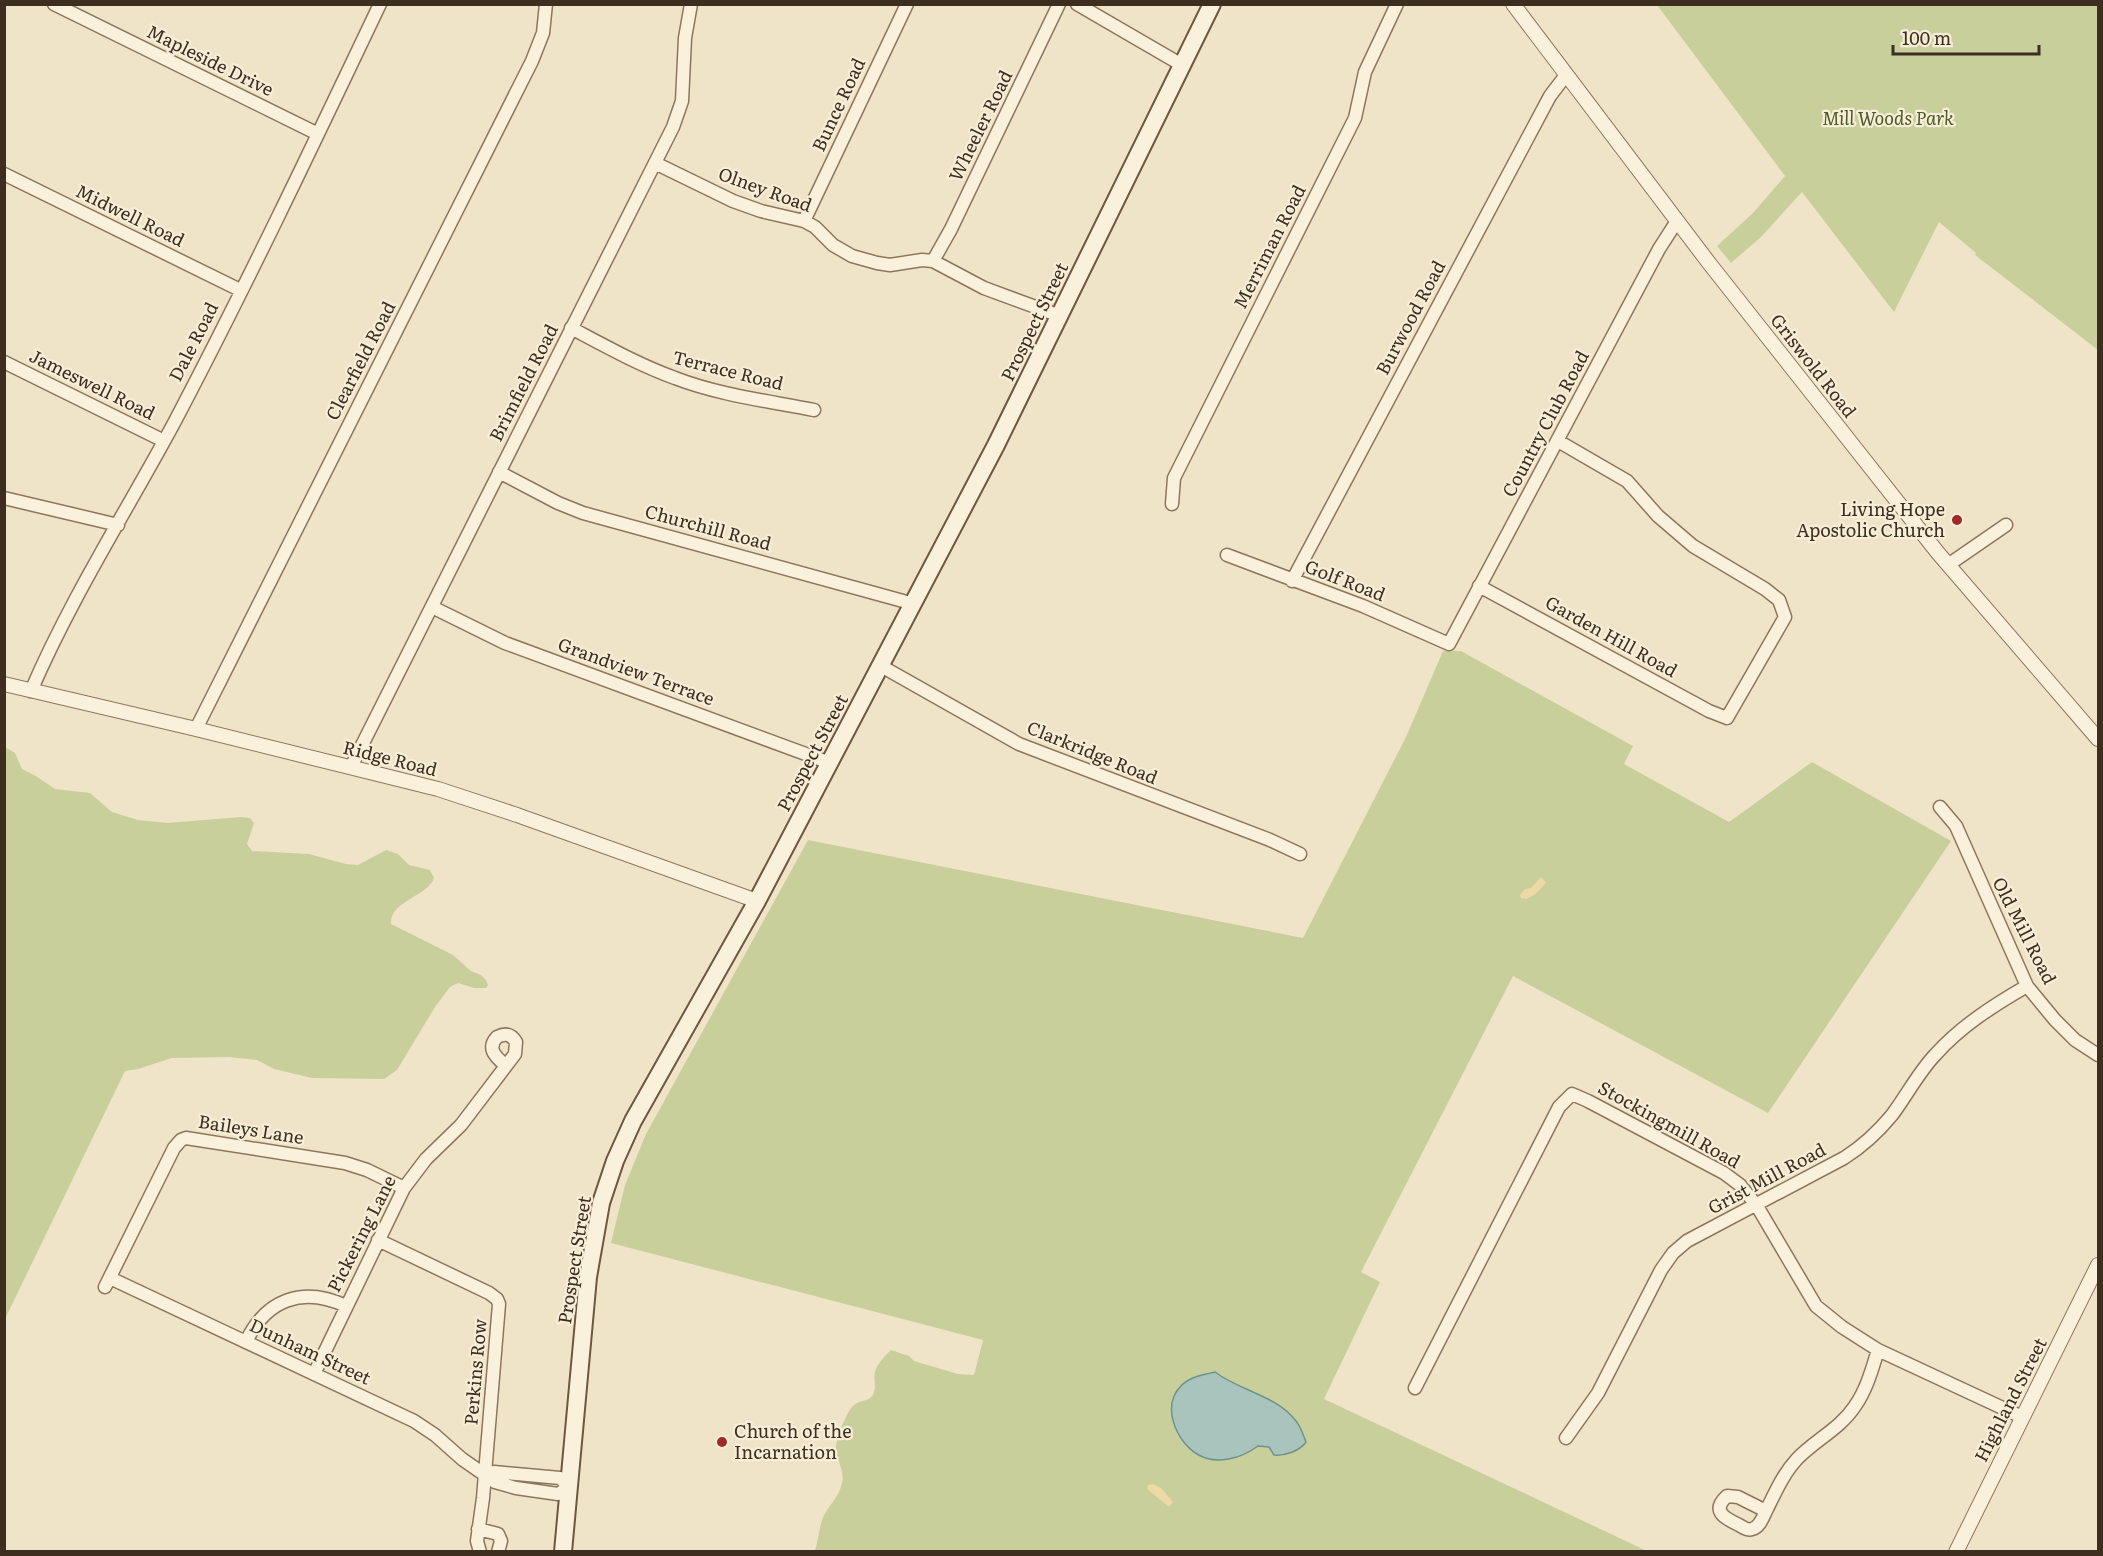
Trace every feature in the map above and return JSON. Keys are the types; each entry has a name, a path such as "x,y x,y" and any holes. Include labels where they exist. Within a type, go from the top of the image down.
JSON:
{"main road":[{"name":"Prospect Street","path":"563,1551 588,1277 595,1231 610,1173 633,1121 757,901 914,604 1060,316 1212,4"}],"street":[{"name":"Mapleside Drive","path":"54,4 318,134"},
{"name":"Dale Road","path":"32,691 68,614 164,441 318,134 380,4"},
{"name":"Clearfield Road","path":"196,729 532,61 543,33 546,4"},
{"name":"Brimfield Road","path":"351,767 673,127 682,101 685,38 691,4"},
{"name":"Bunce Road","path":"804,221 907,4"},
{"name":"Wheeler Road","path":"933,261 951,229 1059,4"},
{"path":"1077,4 1182,65"},
{"name":"Merriman Road","path":"1172,504 1174,478 1355,118 1365,72 1397,4"},
{"name":"Griswold Road","path":"1513,4 1677,221 1948,565 2098,739"},
{"name":"Burwood Road","path":"1292,581 1550,96 1566,75"},
{"name":"Olney Road","path":"655,163 733,201 761,211 804,221 815,227 843,252 863,260 890,265 922,260 933,261"},
{"name":"Midwell Road","path":"4,174 240,290"},
{"name":"Country Club Road","path":"1449,644 1659,249 1677,221"},
{"path":"933,261 984,288 1060,316"},
{"name":"Terrace Road","path":"571,328 632,360 675,379 720,391 814,410"},
{"name":"Jameswell Road","path":"4,362 164,441"},
{"name":"Garden Hill Road","path":"1479,586 1709,711 1727,718 1785,617 1779,600 1765,589 1692,546 1658,516 1627,482 1558,441"},
{"name":"Churchill Road","path":"499,472 558,503 583,513 914,604"},
{"path":"4,498 118,525"},
{"path":"1948,565 2006,525"},
{"name":"Golf Road","path":"1227,555 1363,606 1449,644"},
{"name":"Grandview Terrace","path":"432,607 519,648 830,762"},
{"name":"Clarkridge Road","path":"881,666 1018,744 1270,840 1300,854"},
{"name":"Ridge Road","path":"4,684 351,767 481,802 757,901"},
{"name":"Old Mill Road","path":"1940,807 1956,826 2027,986 2075,1040 2098,1055"},
{"name":"Grist Mill Road","path":"1566,1438 1598,1393 1661,1270 1673,1253 1687,1241 1757,1206 1844,1158 1866,1143 1892,1114 1912,1083 1935,1054 1962,1029 2027,986"},
{"name":"Pickering Lane","path":"314,1374 404,1188 426,1160 461,1125 506,1066"},
{"name":"Stockingmill Road","path":"1415,1388 1559,1107 1572,1094 1724,1173 1740,1185 1757,1206 1816,1306 1842,1327 1878,1350 2022,1417"},
{"name":"Baileys Lane","path":"107,1283 174,1149 181,1140 186,1138 345,1163 404,1188"},
{"name":"Perkins Row","path":"378,1240 489,1293 497,1299 500,1308 485,1475"},
{"name":"Highland Street","path":"1956,1551 2022,1417 2097,1274"},
{"name":"Dunham Street","path":"107,1283 246,1342 425,1428 485,1475"},
{"path":"246,1342 262,1315 287,1300 316,1297 346,1306"},
{"path":"1766,1510 1782,1478 1797,1458 1841,1422 1855,1407 1866,1386 1878,1350"},
{"path":"480,1551 477,1545 478,1528 485,1475 494,1472 560,1478 569,1487"},
{"path":"478,1528 498,1534 501,1541 498,1551"}],"green space":[{"name":"Mill Woods Park","path":"1657,5 2098,5 2098,350 1975,255 1976,253 1939,222 1894,312 1802,192 1761,237 1731,263 1717,246 1753,213 1785,176"},
{"path":"1443,651 1461,651 1633,746 1624,764 1729,822 1812,762 1951,841 1768,1113 1513,976 1361,1272 1380,1282 1324,1399 1647,1551 815,1551 822,1520 842,1483 836,1447 844,1420 854,1405 873,1395 877,1366 891,1350 909,1356 914,1361 958,1374 974,1375 983,1340 611,1243 625,1185 646,1134 808,840 1303,938 1406,737"},
{"path":"5,747 15,753 22,769 55,789 90,793 112,812 138,820 167,823 250,818 254,823 247,844 252,851 309,854 346,864 358,865 386,850 398,854 409,865 430,870 434,878 425,890 396,910 391,924 453,955 471,971 481,975 488,985 486,988 474,988 458,983 450,987 435,1007 397,1070 384,1079 312,1078 274,1069 257,1060 229,1057 172,1058 125,1071 5,1319"}],"sand":[{"path":"1541,877 1546,882 1540,890 1526,899 1521,898 1520,895 1525,889 1531,888"},
{"path":"1153,1484 1161,1488 1173,1502 1169,1507 1147,1489 1148,1485"}],"water":[{"path":"1215,1372 1288,1412 1301,1428 1306,1442 1296,1450 1283,1455 1274,1455 1269,1447 1258,1446 1237,1457 1220,1460 1204,1458 1189,1448 1177,1432 1174,1423 1172,1403 1175,1394 1188,1380"}],"place":[{"name":"Living Hope Apostolic Church","path":"1957,520"},
{"name":"Church of the Incarnation","path":"722,1442"}]}
